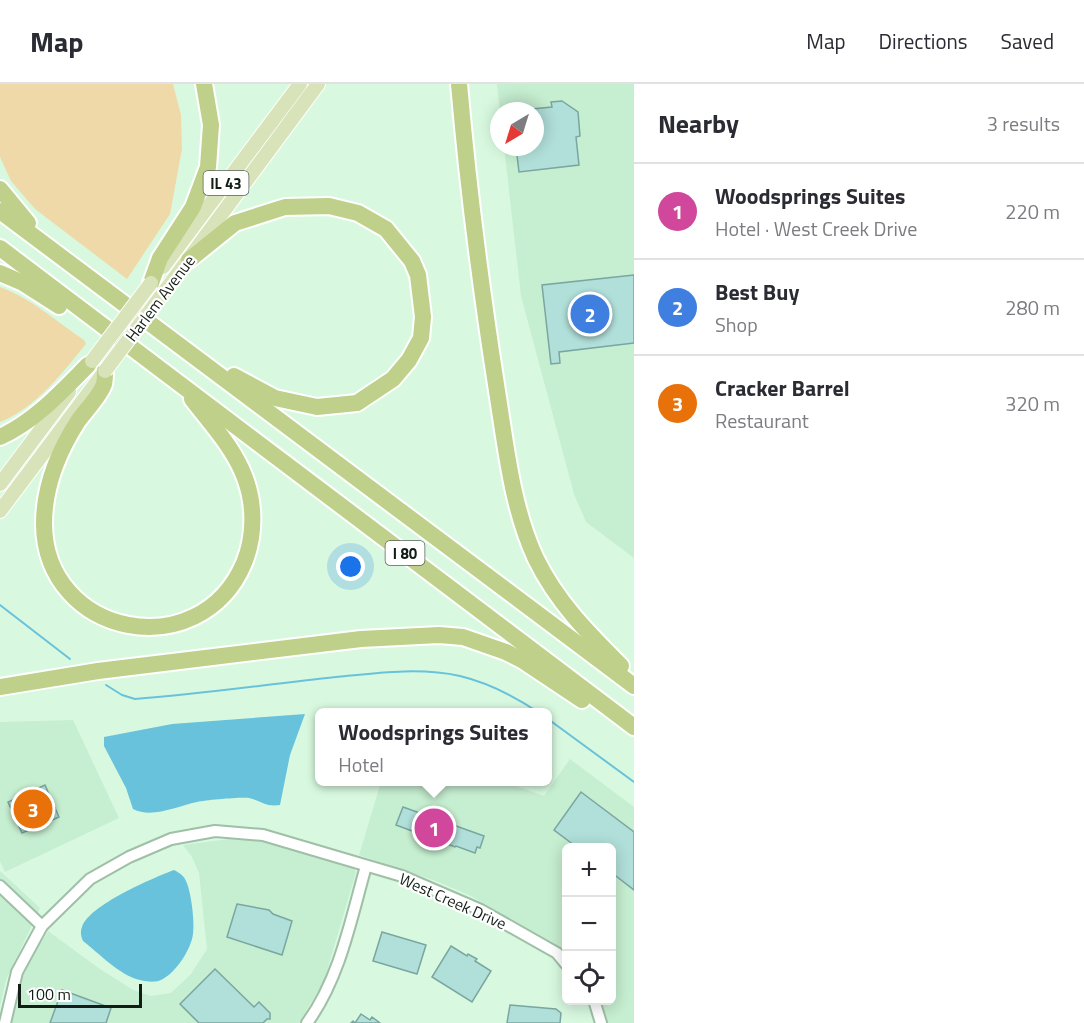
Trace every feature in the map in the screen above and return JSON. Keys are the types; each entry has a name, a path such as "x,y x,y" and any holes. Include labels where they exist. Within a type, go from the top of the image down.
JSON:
{"highway":[{"path":"157,287 160,258 193,207 208,167 211,125 204,84"},
{"path":"459,84 466,168 480,276 504,432 521,520 536,559 561,600 571,614 634,679"},
{"path":"0,189 53,250"},
{"path":"189,260 235,223 285,207 329,206 358,213 386,229 412,261 418,275 423,317 421,338 409,360 393,379 357,403 317,407 275,398 192,355"},
{"name":"I 80","path":"0,211 634,686"},
{"name":"I 80","path":"0,248 634,727"},
{"path":"0,273 23,282 79,318 97,322"},
{"path":"0,437 21,426 40,412 95,366 104,384 68,437 56,461 47,493 45,535 54,568 73,596 85,607 103,617 125,625 139,627 162,627 192,619 225,595 240,573 252,537 252,513 249,492 240,466 228,445 177,380"},
{"path":"0,687 98,671 338,642 439,635 463,637 482,642 522,660 634,736"}],"main road":[{"name":"Harlem Avenue","path":"0,484 157,287 300,84"},
{"name":"Harlem Avenue","path":"157,287 189,260 318,84"},
{"name":"Harlem Avenue","path":"0,511 95,366"}],"street":[{"name":"West Creek Drive","path":"5,1023 17,972 42,926 90,879 129,857 171,839 214,831 263,835 402,876 481,910 557,953 562,958"},
{"path":"307,1023 316,1011 337,966 366,866"},
{"path":"0,886 42,926"},
{"path":"596,1005 602,1023"}],"shaded area":[{"path":"0,84 173,84 181,115 182,149 170,214 127,279 35,209 11,181 0,157"},
{"path":"497,84 634,84 634,558 586,522 574,494 521,296 505,156 544,156 544,102 499,102"},
{"path":"0,287 33,304 84,340 86,344 37,399 0,422"},
{"path":"73,720 119,818 5,872 0,861 0,722"},
{"path":"570,759 634,807 634,1023 607,1023 601,1005 616,1005 616,843 562,843 562,951 552,942 471,896 436,881 359,855 380,786 516,786 544,796"},
{"path":"229,839 259,841 289,848 353,867 356,872 324,981 299,1023 11,1023 20,982 48,931 133,990 151,996 171,993 191,974 207,949 199,873 192,857 183,845"},
{"path":"0,871 40,908 6,980 0,1006"}],"water":[{"path":"305,714 290,755 280,805 267,804 249,798 238,798 197,802 165,811 140,812 133,809 126,788 104,746 104,737 172,724"},
{"path":"174,870 183,876 189,890 193,929 192,940 186,953 168,975 155,982 132,977 117,969 83,941 82,927 96,910 123,893"}],"building":[{"path":"562,101 578,112 580,136 576,137 579,165 519,172 517,156 544,156 544,108 552,107 551,102"},
{"path":"634,275 634,343 559,352 560,363 551,364 542,285"},
{"path":"45,785 59,817 22,833 8,802"},
{"path":"581,792 634,832 634,890 616,876 616,843 571,843 554,830"},
{"path":"403,807 484,836 480,848 477,847 475,853 396,825"},
{"path":"237,904 269,910 273,914 292,921 282,955 227,937"},
{"path":"382,932 426,945 417,974 373,961"},
{"path":"451,946 477,959 475,961 491,971 472,1002 432,977"},
{"path":"215,969 254,1007 259,1002 270,1013 270,1019 263,1023 199,1023 180,1004"},
{"path":"62,990 111,1008 106,1023 50,1023"},
{"path":"510,1005 556,1009 561,1013 560,1023 507,1023"},
{"path":"361,1014 370,1020 372,1017 380,1023 355,1023"}],"waterway":[{"path":"0,605 70,659"},
{"path":"106,685 122,695 135,699 367,674 429,672 445,673 481,682 531,708"},
{"path":"552,722 634,782"}],"place":[{"name":"Best Buy","path":"590,314"},
{"name":"Cracker Barrel","path":"33,809"},
{"name":"Woodsprings Suites","path":"434,828"}]}
